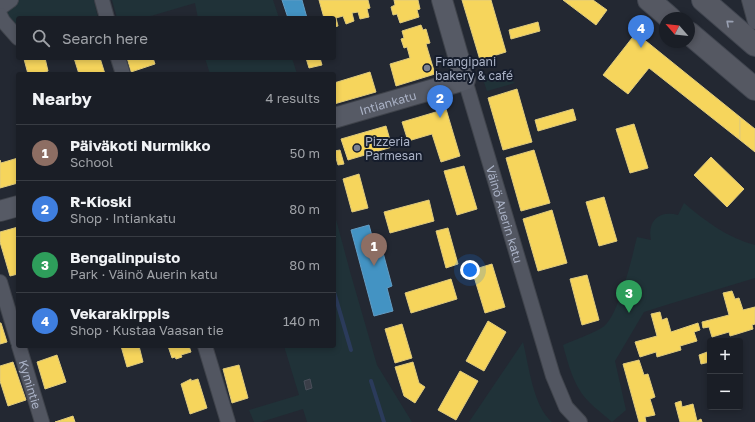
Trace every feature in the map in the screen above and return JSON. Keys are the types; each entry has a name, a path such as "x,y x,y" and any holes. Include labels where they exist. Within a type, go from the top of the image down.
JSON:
{"main road":[{"path":"649,0 663,12"},
{"path":"703,0 755,45"},
{"path":"695,39 755,89"}],"street":[{"path":"0,8 11,0"},
{"path":"102,0 106,16"},
{"name":"Väinö Auerin katu","path":"442,0 555,381 566,408 580,422"},
{"path":"749,0 755,22"},
{"path":"0,15 3,21 16,36"},
{"path":"119,60 122,72"},
{"name":"Intiankatu","path":"336,117 465,80"},
{"path":"0,211 16,207"},
{"path":"0,282 16,335"},
{"name":"Kymintie","path":"20,348 42,422"},
{"path":"206,348 228,422"}],"shaded area":[{"path":"19,0 94,0 98,16 16,16 16,28 3,11"},
{"path":"112,0 273,0 278,16 198,16 195,3 151,16 116,16"},
{"path":"206,60 293,60 296,72 209,72"},
{"path":"497,75 505,76 515,83 487,91 483,79 484,77"},
{"path":"684,203 717,228 735,238 755,245 755,278 644,312 615,361 626,410 612,422 582,394 571,373 563,345 603,327 609,321 624,285 637,237 651,240 651,227 656,218 665,214 678,215"},
{"path":"336,219 377,365 412,422 307,422 303,409 261,422 254,422 249,410 299,395 285,348 336,348"},
{"path":"523,342 536,396 540,406 552,422 469,422"}],"building: Homes":[{"path":"319,0 368,0 370,8 367,9 369,17 360,19 358,12 352,13 354,21 346,24 343,16 336,18 336,16 323,16"},
{"path":"394,0 418,0 420,9 417,10 419,17 400,23 397,14 393,15 391,7 395,5"},
{"path":"462,0 491,0 506,52 480,60"},
{"path":"563,0 593,0 607,10 596,25"},
{"path":"538,22 540,31 511,39 509,30"},
{"path":"421,25 423,30 426,29 430,43 426,44 435,74 396,86 390,64 410,58 407,47 404,48 401,39 404,38 402,31"},
{"path":"636,33 740,117 740,140 649,68 628,94 603,75"},
{"path":"24,60 45,60 48,71 27,72"},
{"path":"75,60 101,60 104,72 78,72"},
{"path":"128,60 154,60 155,64 131,72"},
{"path":"307,60 321,60 322,65 309,68"},
{"path":"370,72 376,92 336,103 336,82"},
{"path":"517,89 532,142 503,150 488,98"},
{"path":"446,109 460,156 441,162 432,134 408,141 402,122"},
{"path":"573,109 576,120 538,131 535,120"},
{"path":"740,117 755,129 755,152 740,140"},
{"path":"634,124 648,168 630,173 616,129"},
{"path":"386,126 392,147 348,160 341,139"},
{"path":"340,150 344,164 338,165 336,151"},
{"path":"534,150 550,203 521,211 506,158"},
{"path":"711,157 744,189 727,207 694,175"},
{"path":"16,159 16,184 0,188 0,160 1,163"},
{"path":"464,166 477,209 457,215 444,171"},
{"path":"359,174 368,208 352,212 343,179"},
{"path":"604,197 617,241 599,246 586,202"},
{"path":"429,200 434,221 390,233 384,212"},
{"path":"552,210 567,263 538,271 523,219"},
{"path":"16,228 16,274 10,276 0,242 0,232"},
{"path":"448,228 458,264 446,268 436,231"},
{"path":"492,264 505,307 485,313 472,270"},
{"path":"587,275 599,320 582,325 570,279"},
{"path":"451,279 457,299 411,313 405,293"},
{"path":"732,291 735,299 739,298 743,310 755,307 755,324 752,325 753,329 730,336 729,332 712,337 709,327 703,328 702,322 729,315 723,293"},
{"path":"660,312 662,320 667,318 671,332 698,323 700,330 694,332 697,341 680,346 681,350 657,357 656,352 640,357 635,342 657,336 651,314"},
{"path":"488,321 506,332 484,371 466,361"},
{"path":"0,323 7,342 0,344"},
{"path":"402,324 412,358 395,363 385,329"},
{"path":"122,348 140,348 143,362 127,367"},
{"path":"169,348 190,348 191,352 181,355 182,357 176,359 175,357 172,358"},
{"path":"707,352 707,363 701,364 699,355"},
{"path":"57,355 66,382 45,389 37,362"},
{"path":"639,360 644,375 648,374 655,397 650,399 655,415 645,417 646,422 639,422 623,364"},
{"path":"13,362 26,400 8,406 0,381 0,366"},
{"path":"413,362 419,383 425,387 415,403 404,396 395,367"},
{"path":"239,365 248,398 232,403 223,369"},
{"path":"460,371 478,381 456,420 438,410"},
{"path":"191,379 191,381 198,379 207,408 190,414 181,384"},
{"path":"681,401 682,407 693,404 697,421 701,419 702,422 680,422 675,403"},
{"path":"73,416 75,422 55,422"}],"building: Schools":[{"path":"282,0 302,0 306,16 287,16"},
{"path":"369,225 375,247 381,245 392,286 387,288 393,311 374,316 351,230"}],"building: Other":[{"path":"310,379 312,388 306,390 304,381"}],"waterway":[{"path":"336,299 351,350"},
{"path":"371,381 384,422"}],"place":[{"name":"Vekarakirppis","path":"641,48"},
{"name":"Frangipani bakery & café","path":"427,68"},
{"name":"R-Kioski","path":"440,118"},
{"name":"Pizzeria Parmesan","path":"357,148"},
{"name":"Päiväkoti Nurmikko","path":"374,266"},
{"name":"Bengalinpuisto","path":"629,313"}]}
